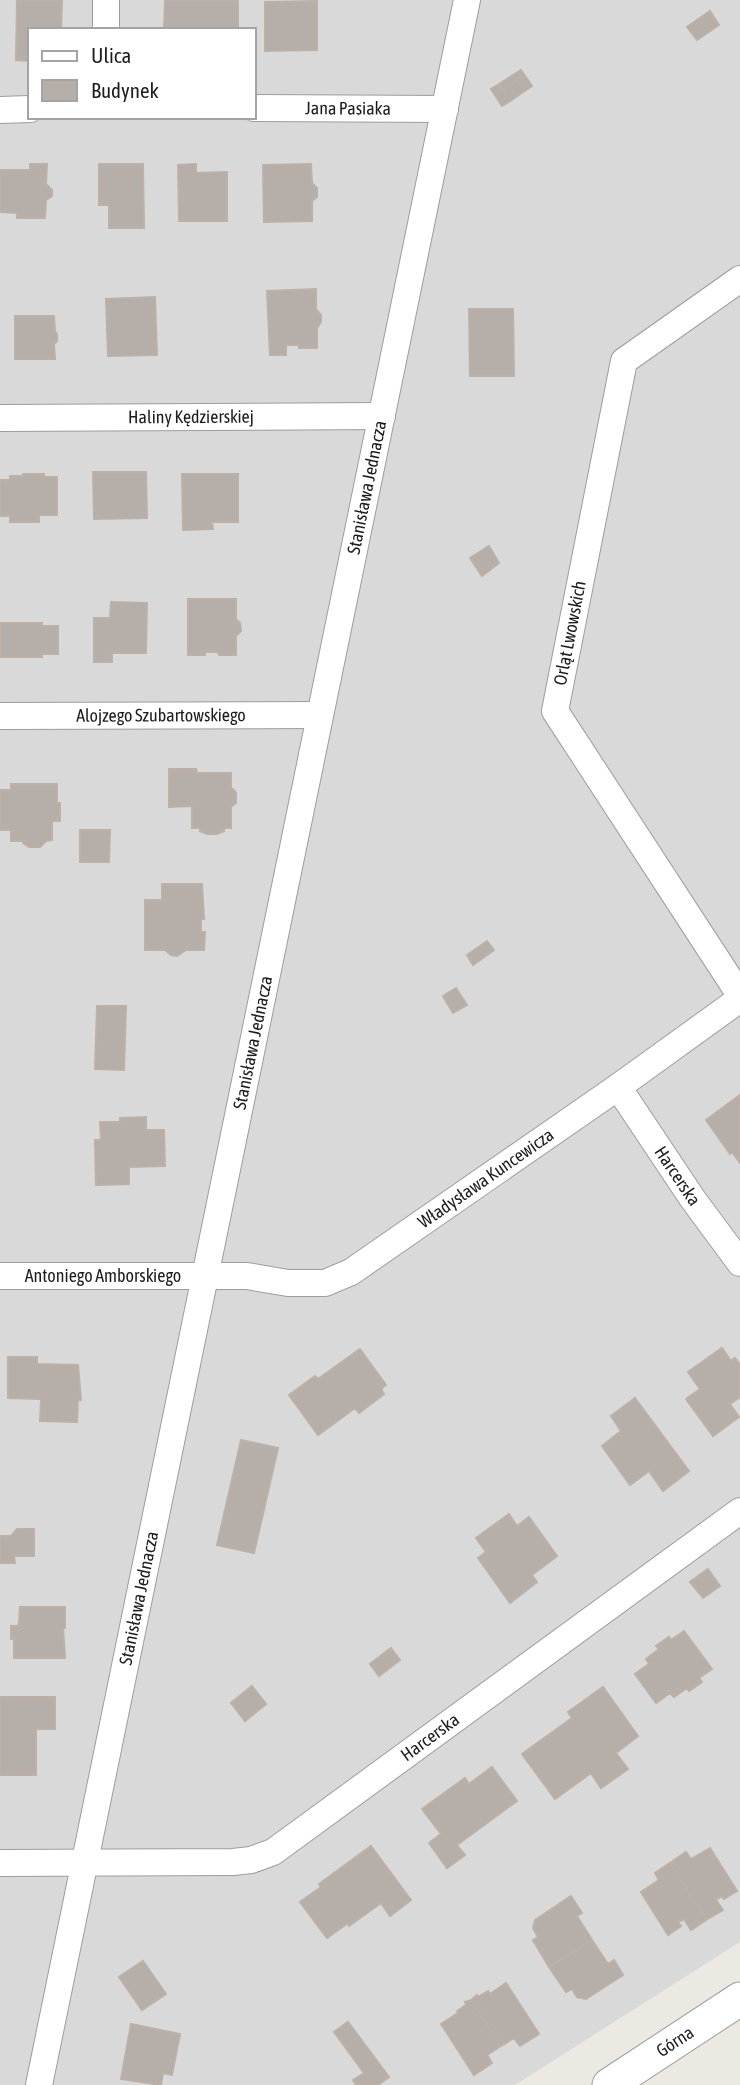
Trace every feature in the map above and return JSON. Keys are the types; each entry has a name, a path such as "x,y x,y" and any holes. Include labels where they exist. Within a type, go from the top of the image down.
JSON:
{"street":[{"path":"106,0 106,28"},
{"name":"Stanisława Jednacza","path":"39,2085 467,0"},
{"name":"Jana Pasiaka","path":"256,108 445,109"},
{"path":"0,110 28,109"},
{"name":"Orląt Lwowskich","path":"740,279 624,361 555,711 740,997"},
{"name":"Haliny Kędzierskiej","path":"0,418 382,416"},
{"name":"Alojzego Szubartowskiego","path":"0,716 320,715"},
{"name":"Władysława Kuncewicza","path":"205,1276 247,1276 288,1283 325,1283 351,1272 618,1087 740,997"},
{"name":"Harcerska","path":"618,1087 692,1198 740,1263"},
{"name":"Antoniego Amborskiego","path":"0,1276 205,1276"},
{"name":"Harcerska","path":"0,1863 233,1862 251,1860 274,1852 740,1511"},
{"name":"Górna","path":"610,2085 740,1998"}],"shaded area":[{"path":"0,0 740,0 740,1942 515,2085 0,2085"}],"building":[{"path":"17,0 62,0 61,28 28,28 28,61 16,60"},
{"path":"165,0 238,0 238,28 164,28"},
{"path":"317,1 317,50 265,51 265,2"},
{"path":"710,11 719,25 697,40 687,27"},
{"path":"521,70 532,86 529,88 521,77 503,90 499,84"},
{"path":"521,77 529,88 510,101 503,90"},
{"path":"499,84 510,101 502,106 491,89"},
{"path":"30,164 47,164 46,184 52,190 52,196 46,200 45,218 17,218 17,213 0,212 0,170 30,170"},
{"path":"99,164 143,164 144,228 109,228 109,205 99,205"},
{"path":"196,164 196,173 227,172 227,221 179,221 178,165"},
{"path":"311,164 312,183 317,188 317,197 312,201 312,221 264,222 263,165"},
{"path":"316,289 316,309 321,315 317,328 317,348 286,345 286,355 270,355 267,291"},
{"path":"155,297 157,355 108,356 106,299"},
{"path":"469,309 513,309 514,376 470,376"},
{"path":"15,316 54,316 57,335 54,344 55,359 15,359"},
{"path":"93,472 146,472 147,518 94,519"},
{"path":"23,474 57,477 57,515 39,515 39,522 10,522 10,516 0,516 0,480 10,480 10,476"},
{"path":"182,474 238,474 238,522 212,522 213,529 183,530"},
{"path":"489,546 499,563 482,576 470,558"},
{"path":"188,599 236,599 236,619 240,623 241,631 236,636 236,655 205,652 205,655 188,655"},
{"path":"111,602 147,603 146,653 112,653 112,662 94,662 94,618 110,618"},
{"path":"1,623 42,623 42,626 58,626 58,654 42,654 42,657 1,657"},
{"path":"169,769 196,769 197,773 231,773 231,789 236,793 236,803 231,807 231,828 224,828 224,831 217,834 207,834 200,831 200,828 192,828 192,806 169,807"},
{"path":"11,784 57,784 60,821 52,821 52,840 46,841 40,847 29,847 23,841 11,841 11,830 0,830 0,790 11,790"},
{"path":"80,830 110,830 109,862 80,862"},
{"path":"162,884 202,884 204,919 201,919 201,932 205,932 204,950 186,950 177,956 165,950 145,950 145,900 162,900"},
{"path":"487,941 494,950 473,965 467,955"},
{"path":"456,988 467,1005 453,1013 443,996"},
{"path":"97,1006 126,1006 124,1070 95,1069"},
{"path":"740,1095 740,1163 732,1152 730,1154 706,1120"},
{"path":"146,1117 146,1130 164,1130 165,1166 129,1167 129,1184 96,1185 95,1140 101,1140 100,1122 120,1122 120,1118"},
{"path":"722,1348 731,1361 735,1358 740,1365 740,1397 730,1404 739,1417 713,1436 686,1399 700,1389 688,1372"},
{"path":"360,1349 386,1385 381,1389 384,1394 359,1413 355,1408 318,1435 289,1395 315,1376 318,1379"},
{"path":"8,1357 37,1357 37,1364 78,1365 81,1400 78,1400 77,1422 40,1421 41,1399 8,1398"},
{"path":"635,1398 689,1471 663,1491 649,1471 630,1485 602,1446 621,1431 611,1416"},
{"path":"241,1440 278,1448 254,1553 217,1545"},
{"path":"509,1514 517,1526 529,1517 557,1556 532,1575 537,1582 510,1603 478,1558 486,1552 476,1538"},
{"path":"17,1529 34,1529 34,1556 14,1556 15,1563 0,1563 0,1536 11,1536"},
{"path":"708,1569 720,1586 703,1598 690,1582"},
{"path":"20,1607 65,1607 65,1658 14,1658 11,1626 18,1626"},
{"path":"684,1631 712,1669 699,1678 702,1682 689,1691 687,1688 674,1697 670,1693 656,1703 635,1674 649,1664 646,1659 659,1649 656,1646"},
{"path":"391,1648 400,1660 379,1676 370,1664"},
{"path":"252,1686 266,1704 245,1721 231,1703"},
{"path":"603,1687 638,1736 616,1753 628,1769 601,1788 591,1773 555,1799 522,1754 572,1718 568,1712"},
{"path":"0,1697 55,1697 55,1729 36,1729 36,1775 0,1775"},
{"path":"492,1767 517,1801 457,1845 465,1855 447,1868 429,1843 441,1834 422,1809 465,1778 469,1784"},
{"path":"371,1846 411,1900 390,1916 381,1903 327,1938 300,1902 321,1887 319,1884"},
{"path":"710,1848 737,1891 724,1899 722,1896 716,1900 723,1910 706,1920 670,1863 686,1852 691,1859"},
{"path":"670,1863 706,1920 691,1930 684,1919 678,1922 681,1926 668,1935 641,1892 659,1880 655,1873"},
{"path":"571,1896 582,1913 577,1916 592,1940 549,1967 533,1940 538,1937 533,1928 535,1920"},
{"path":"592,1940 608,1964 614,1960 623,1975 586,1999 577,1997 572,1989 566,1992 549,1967"},
{"path":"143,1961 166,1994 142,2010 119,1977"},
{"path":"506,1983 539,2034 520,2046 514,2038 501,2046 471,2000 488,1991 490,1994"},
{"path":"471,2000 501,2046 487,2055 492,2063 474,2075 441,2024 458,2013 457,2011 466,2005 465,2002"},
{"path":"348,2022 389,2077 378,2085 356,2085 353,2080 364,2073 334,2032"},
{"path":"131,2024 180,2034 172,2075 163,2073 161,2085 121,2079"}]}
